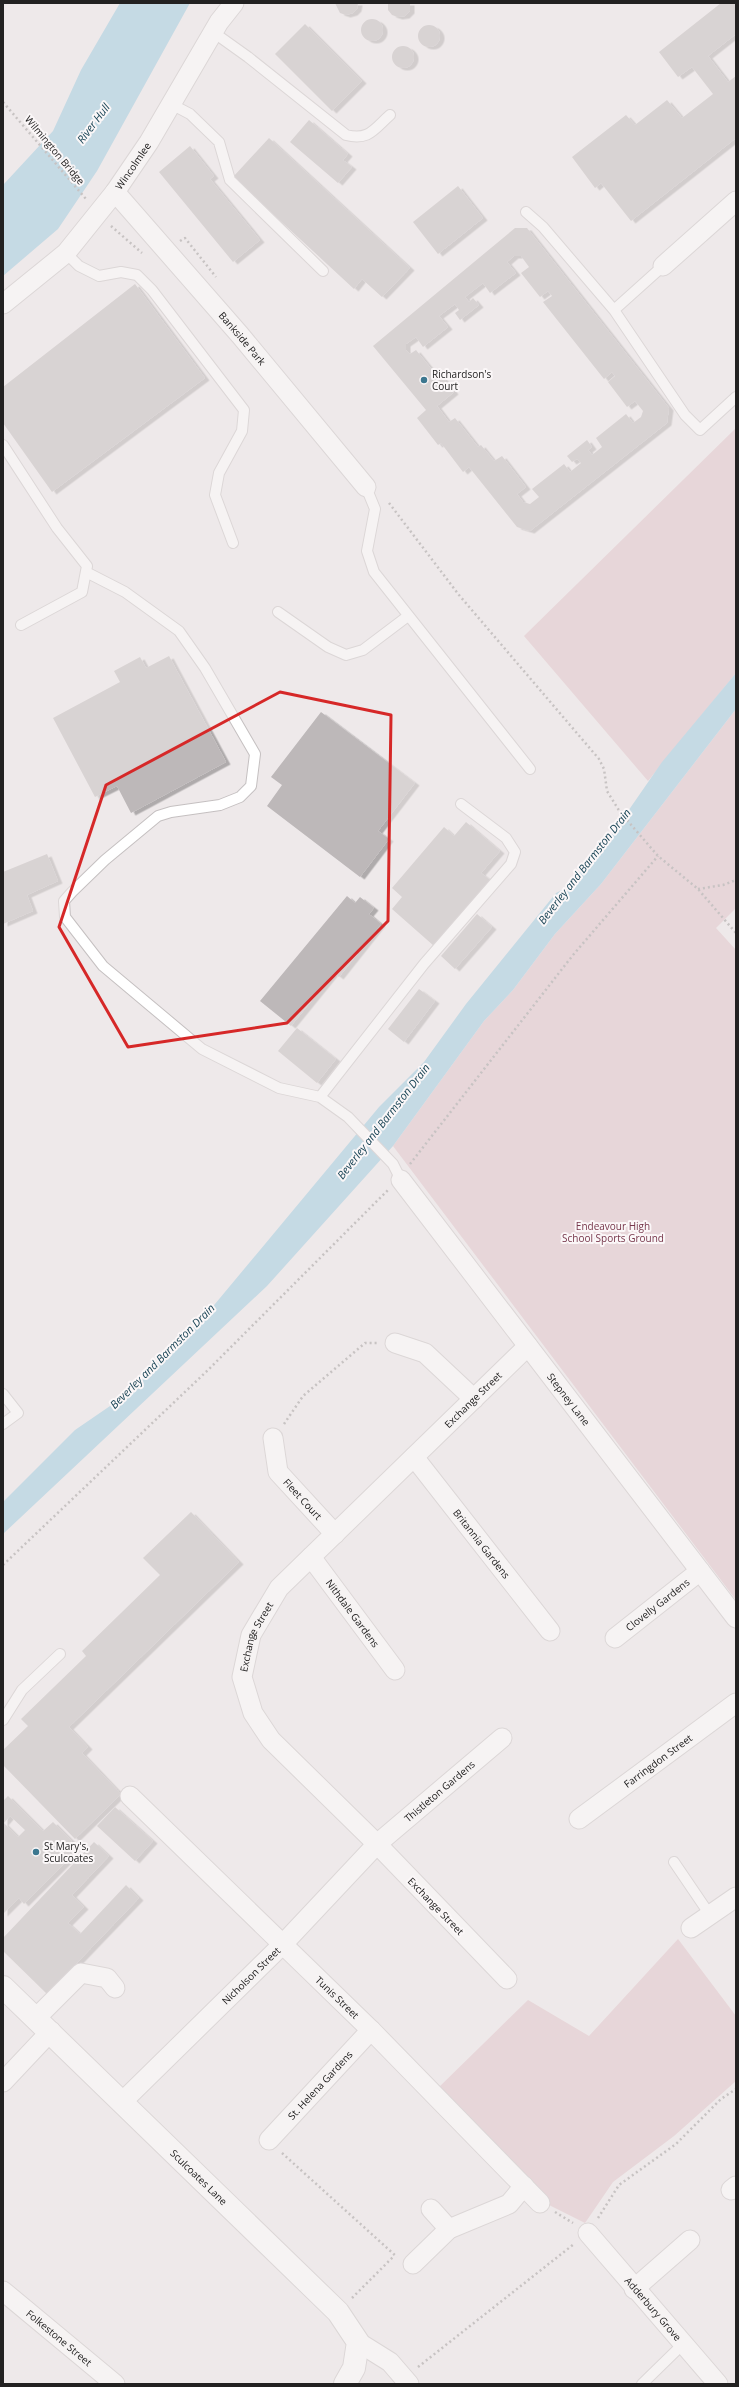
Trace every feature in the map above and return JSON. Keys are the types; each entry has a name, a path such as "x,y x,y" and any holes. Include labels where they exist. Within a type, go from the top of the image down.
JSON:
{"street":[{"name":"Wincolmlee","path":"3,304 66,253 115,192 171,104 213,32 234,3"},
{"name":"Bankside Park","path":"115,192 235,329 366,487"},
{"path":"663,266 736,202"},
{"name":"Stepney Lane","path":"401,1180 736,1618"},
{"path":"395,1343 425,1353 474,1399"},
{"name":"Exchange Street","path":"507,1979 377,1844 271,1740 253,1714 242,1677 251,1635 280,1588 528,1346"},
{"name":"Fleet Court","path":"274,1438 278,1472 335,1534"},
{"name":"Britannia Gardens","path":"414,1457 550,1631"},
{"name":"Nithdale Gardens","path":"311,1557 395,1670"},
{"name":"Clovelly Gardens","path":"615,1638 700,1571"},
{"name":"Farringdon Street","path":"579,1819 736,1703"},
{"name":"Thistleton Gardens","path":"377,1844 502,1738"},
{"name":"Tunis Street","path":"130,1796 371,2030 540,2203"},
{"name":"Nicholson Street","path":"121,2103 283,1944 377,1844"},
{"path":"690,1928 736,1897"},
{"path":"3,2082 43,2024 81,1973 107,1978 115,1988"},
{"name":"Sculcoates Lane","path":"3,1986 121,2103 338,2312 358,2342"},
{"name":"St. Helena Gardens","path":"269,2140 371,2030"},
{"path":"413,2264 449,2228 509,2204 524,2186"},
{"path":"431,2209 449,2228"},
{"name":"Adderbury Grove","path":"588,2233 634,2289 718,2384"},
{"path":"634,2289 690,2240"},
{"name":"Folkestone Street","path":"3,2292 115,2384"},
{"path":"345,2384 354,2368 358,2342 390,2362 407,2381"}],"lane":[{"path":"213,32 248,57 346,134 356,138 366,137 390,115"},
{"path":"171,104 190,114 219,142 230,180 323,271"},
{"path":"526,212 543,227 614,310 685,415 700,430 736,397"},
{"path":"66,253 79,266 98,276 121,272 137,275 152,290 244,410 242,431 219,473 215,495 232,543"},
{"path":"614,310 663,266"},
{"path":"3,445 57,528 87,566 82,592 21,625"},
{"path":"366,487 375,509 367,551 374,572 530,769"},
{"path":"86,572 124,592 179,631 205,668 255,754 251,786 240,797 220,805 171,812 148,822 72,892 64,902 65,917 103,966 202,1049 278,1088 320,1097 348,1117 393,1164 401,1180"},
{"path":"278,612 328,647 346,655 363,650 408,616"},
{"path":"320,1097 424,964 511,864 515,852 506,838 461,804"},
{"path":"3,1394 18,1413 3,1424"},
{"path":"3,1720 22,1690 60,1654"},
{"path":"674,1862 710,1915"},
{"path":"642,2384 683,2344"}],"path":[{"name":"Wilmington Bridge","path":"3,102 86,198"},
{"path":"620,812 649,847 698,889 736,933"},
{"path":"3,1564 208,1370 380,1196 401,1180 413,1159 573,955 658,856"},
{"path":"698,889 723,885 736,880"},
{"path":"274,1438 303,1396 365,1344 395,1343"},
{"path":"407,2381 588,2233 620,2185 676,2144 722,2099 736,2088"},
{"path":"269,2140 394,2256 338,2312"},
{"path":"540,2203 588,2233"}],"highlighted area":[{"path":"280,692 391,715 388,921 287,1023 128,1047 59,927 106,785"}],"green space":[{"path":"736,428 736,673 648,781 524,636"},
{"name":"Endeavour High School Sports Ground","path":"736,709 736,908 716,928 736,950 736,1600 393,1146 484,1021 513,990 555,934 601,884"},
{"path":"678,1939 736,2016 736,2081 674,2136 613,2182 585,2223 545,2203 435,2091 528,2000 589,2036"}],"water":[{"name":"River Hull","path":"120,3 190,3 97,171 58,229 3,276 3,185 53,131 81,70"},
{"name":"Beverley and Barmston Drain","path":"736,673 736,709 601,884 555,934 513,990 484,1021 393,1146 267,1286 3,1534 3,1502 75,1430 129,1393 205,1316 379,1107 424,1062 466,1004 556,893 572,885 575,874 588,869 662,762"}],"building":[{"path":"335,3 358,3 357,9 353,13 346,15 340,13"},
{"path":"388,3 410,3 410,11 405,16 398,17 392,15 388,10"},
{"path":"721,3 736,3 736,34 708,56 728,82 736,76 736,138 631,221 601,183 595,188 572,157 626,115 635,125 667,100 682,118 713,94 692,67 678,77 659,52"},
{"path":"372,19 380,22 383,30 380,38 372,41 364,38 361,30 364,22"},
{"path":"305,24 362,81 332,111 275,54"},
{"path":"429,25 437,28 440,36 437,44 429,47 421,44 418,36 421,28"},
{"path":"403,46 411,49 414,57 411,65 403,68 395,65 392,57 395,49"},
{"path":"309,120 348,154 343,160 352,167 338,183 290,142"},
{"path":"269,138 410,268 382,297 362,279 354,289 233,177"},
{"path":"190,146 214,176 210,179 260,240 233,262 159,172"},
{"path":"458,186 483,218 438,254 413,222"},
{"name":"Richardson's Court","path":"515,228 527,228 669,408 667,423 530,531 517,527 469,467 463,472 441,443 438,445 417,418 426,410 373,346","holes":["514,256 521,256 529,267 521,273 540,297 548,291 552,296 543,302 604,379 612,372 615,376 608,382 627,407 635,401 643,411 641,417 633,423 626,414 596,438 602,447 592,455 588,450 592,447 587,440 567,456 572,462 577,459 581,463 570,472 564,464 532,489 539,497 530,504 523,502 517,494 526,487 502,456 494,461 481,445 478,447 455,418 449,422 437,406 454,392 436,369 433,371 416,350 410,354 406,350 406,344 416,337 423,347 448,327 439,316 455,304 459,310 455,313 460,320 479,305 473,298 469,302 465,297 483,283 490,293 516,273 507,262"]},
{"path":"135,284 205,378 52,492 3,423 3,387"},
{"path":"169,656 226,762 131,813 117,786 95,797 53,718 120,682 114,671 140,657 146,668"},
{"path":"321,712 415,783 378,831 389,839 360,877 267,806 282,785 271,777"},
{"path":"466,822 500,851 481,873 490,880 434,946 392,909 402,897 392,888 444,827 454,836"},
{"path":"47,854 58,881 27,895 33,911 3,924 3,872"},
{"path":"347,896 355,903 360,897 374,908 369,914 381,924 339,977 334,973 291,1026 260,1001"},
{"path":"477,914 492,927 455,969 441,956"},
{"path":"419,989 435,1001 404,1042 388,1029"},
{"path":"297,1028 336,1059 317,1083 278,1051"},
{"path":"191,1512 239,1562 69,1727 88,1747 82,1753 121,1794 75,1839 3,1765 3,1750 28,1726 21,1719 86,1656 82,1651 160,1575 143,1558"},
{"name":"St Mary's, Sculcoates","path":"8,1796 43,1831 53,1822 72,1841 65,1848 72,1856 24,1904 19,1898 3,1914 3,1801","holes":["10,1816 25,1830 18,1837 4,1823"]},
{"path":"115,1807 153,1841 135,1861 97,1826"},
{"path":"94,1842 109,1856 72,1895 84,1907 68,1923 80,1934 126,1885 139,1898 47,1994 3,1951 3,1938"}],"place":[{"name":"Richardson's Court","path":"424,380"},
{"name":"St Mary's, Sculcoates","path":"36,1852"}]}
